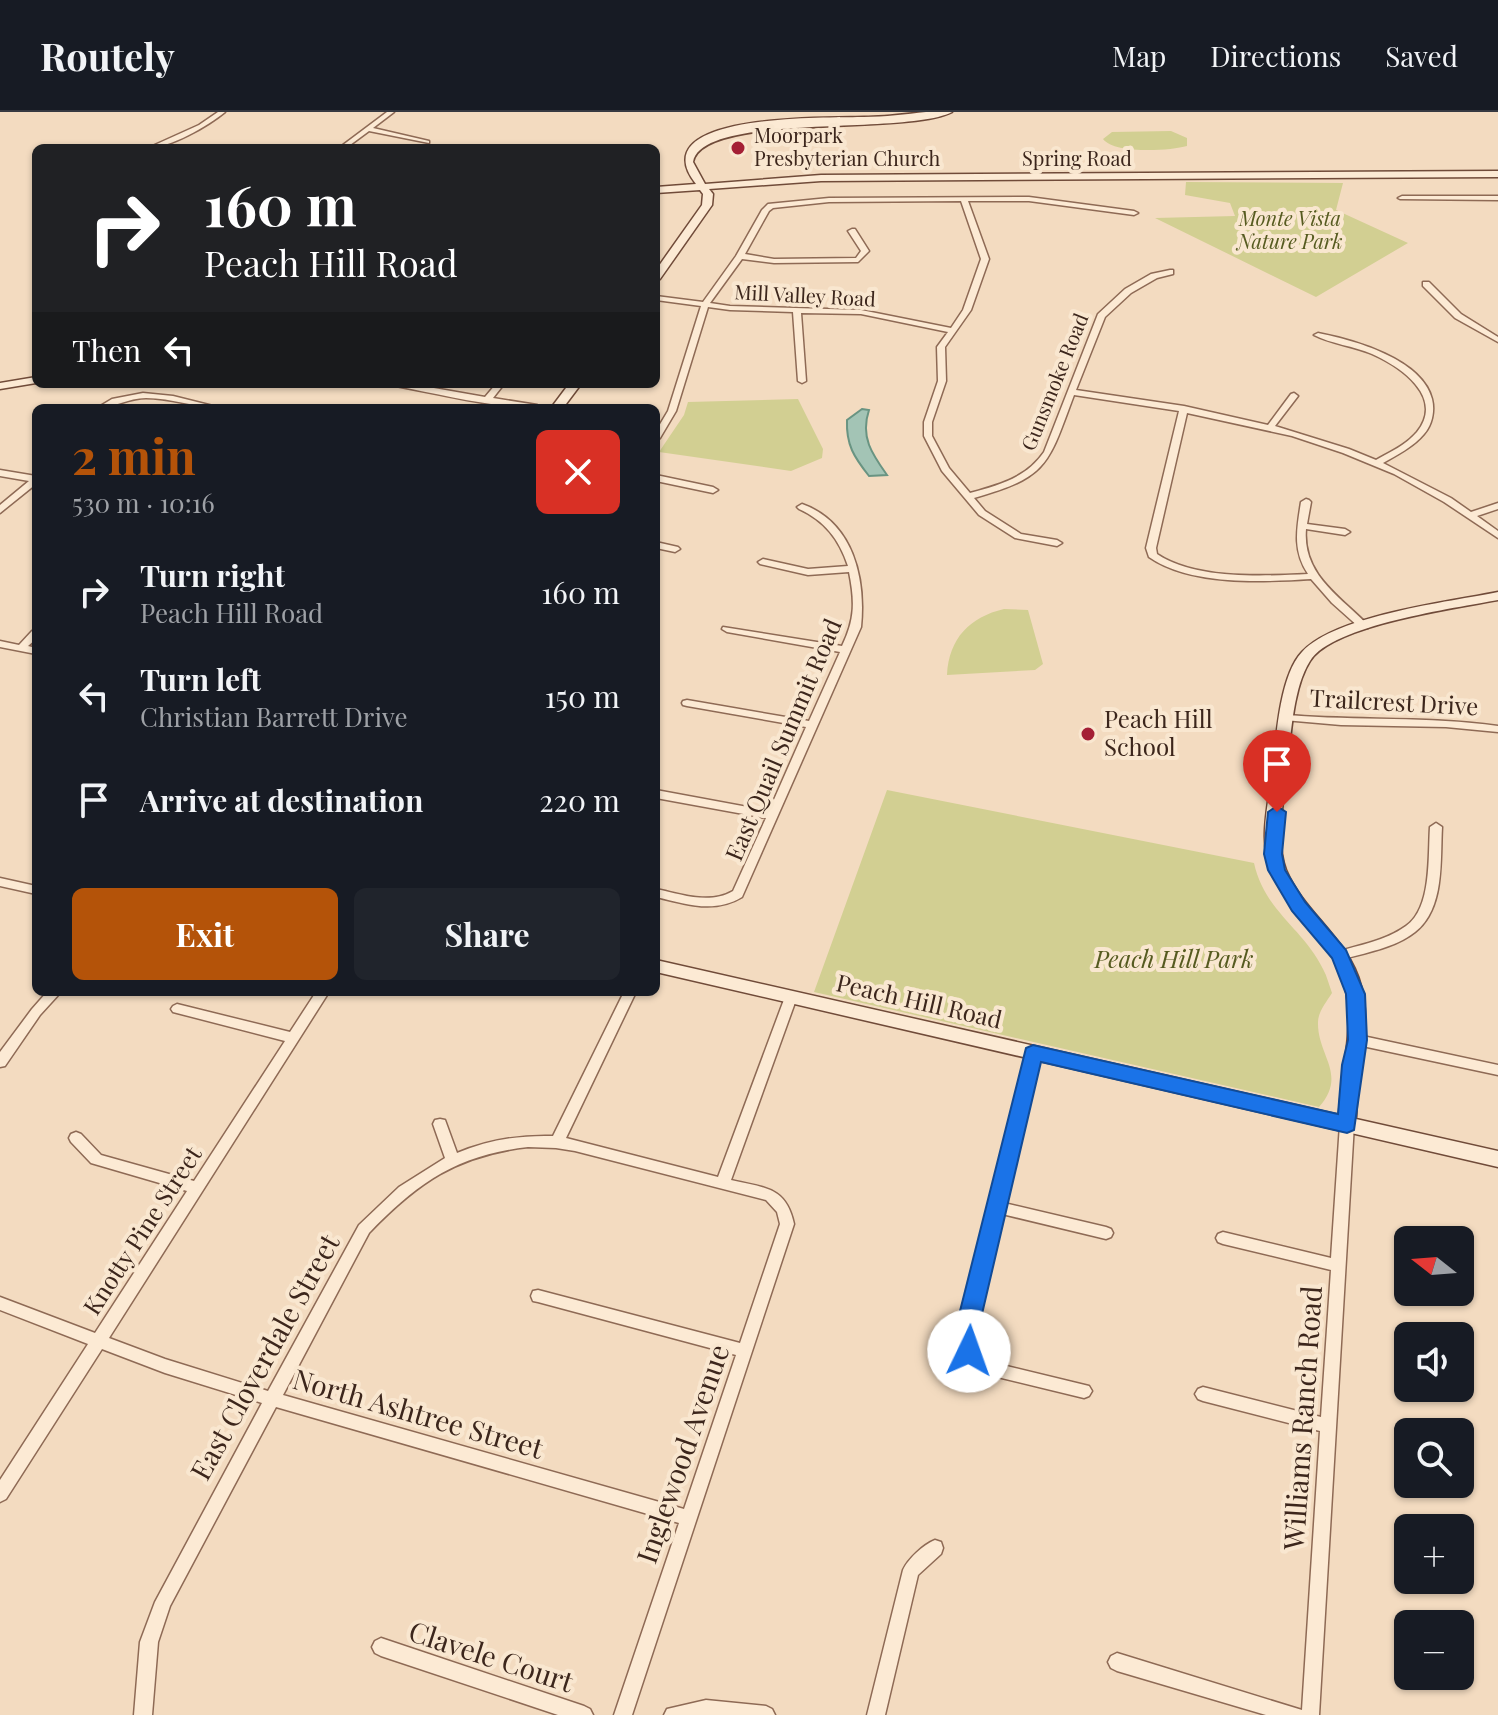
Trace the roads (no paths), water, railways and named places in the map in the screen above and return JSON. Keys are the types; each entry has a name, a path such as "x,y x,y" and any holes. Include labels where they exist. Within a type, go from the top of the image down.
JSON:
{"street":[{"path":"160,144 206,123 222,112"},
{"path":"347,144 391,112"},
{"path":"660,271 707,205 708,194 690,168 692,150 705,137 729,127 765,120 874,120 948,112"},
{"path":"368,129 427,142"},
{"name":"Spring Road","path":"660,188 833,178 1498,172"},
{"path":"1402,198 1498,198"},
{"path":"964,199 985,259 967,310 940,351 942,381 927,429 935,452 982,513 1006,530 1028,539 1057,543"},
{"path":"660,426 705,305 740,256 766,210 779,204 842,200 1043,199 1134,213"},
{"path":"740,256 774,261 858,260 865,251 852,231"},
{"name":"Gunsmoke Road","path":"968,497 1008,486 1036,470 1048,452 1097,323 1105,310 1138,285 1170,272"},
{"path":"1426,284 1458,316 1498,340"},
{"name":"Mill Valley Road","path":"660,299 705,305 861,312 951,330"},
{"path":"797,310 802,381"},
{"path":"1318,335 1351,341 1380,354 1411,374 1425,392 1430,408 1425,427 1407,444 1379,462"},
{"path":"0,388 32,383"},
{"path":"417,388 512,404"},
{"path":"487,400 497,388"},
{"path":"1071,392 1272,425 1379,462 1429,488 1498,535"},
{"path":"110,404 145,394 196,404"},
{"path":"1272,425 1294,396"},
{"path":"1184,409 1151,548 1152,555 1164,564 1240,577 1272,580 1315,576"},
{"path":"0,473 32,478"},
{"path":"660,479 713,490"},
{"path":"0,510 32,482"},
{"path":"1306,502 1301,546 1315,576 1364,626"},
{"path":"1472,515 1498,506"},
{"name":"East Quail Summit Road","path":"660,894 720,903 734,897 746,881 856,627 858,609 853,569 847,550 832,526 817,512 802,507"},
{"path":"1303,526 1345,532"},
{"path":"660,546 675,549"},
{"path":"763,562 808,572 853,569"},
{"path":"1347,1124 1352,1065 1358,1040 1355,994 1340,955 1288,892 1273,854 1288,718 1298,667 1308,653 1329,638 1364,626 1498,596"},
{"path":"727,629 846,650"},
{"path":"21,648 32,637"},
{"path":"0,644 32,650"},
{"path":"687,703 812,725"},
{"name":"Trailcrest Drive","path":"1288,718 1358,724 1461,724 1498,729"},
{"path":"660,795 773,816"},
{"path":"1340,955 1380,945 1418,925 1429,909 1436,827"},
{"path":"0,882 32,889"},
{"name":"Peach Hill Road","path":"660,967 1498,1159"},
{"path":"0,1062 51,996"},
{"name":"Knotty Pine Street","path":"0,1494 320,996"},
{"path":"557,1142 628,996"},
{"path":"723,1183 791,997"},
{"path":"177,1009 293,1038"},
{"path":"1358,1040 1498,1070"},
{"path":"1033,1053 967,1331 969,1351 986,1368 1084,1391"},
{"path":"440,1124 452,1159"},
{"name":"Williams Ranch Road","path":"1310,1715 1347,1124"},
{"path":"76,1138 96,1159 196,1188"},
{"name":"East Cloverdale Street","path":"143,1715 149,1642 163,1602 364,1229 387,1204 429,1172 483,1147 518,1142 557,1142 770,1195 784,1209"},
{"path":"998,1207 1106,1233"},
{"name":"Inglewood Avenue","path":"623,1715 787,1224 784,1209"},
{"path":"1223,1238 1338,1266"},
{"path":"538,1296 746,1351"},
{"name":"North Ashtree Street","path":"0,1303 165,1366 689,1518"},
{"path":"1203,1394 1329,1426"},
{"path":"876,1715 911,1570 935,1548"},
{"name":"Clavele Court","path":"381,1647 584,1715"},
{"path":"1117,1662 1295,1715"},
{"path":"673,1715 706,1709 766,1715"}],"place":[{"name":"Moorpark Presbyterian Church","path":"738,148"},
{"name":"Peach Hill School","path":"1088,734"}],"park label":[{"name":"Monte Vista Nature Park","path":"1290,230"},
{"name":"Peach Hill Park","path":"1174,960"}]}
